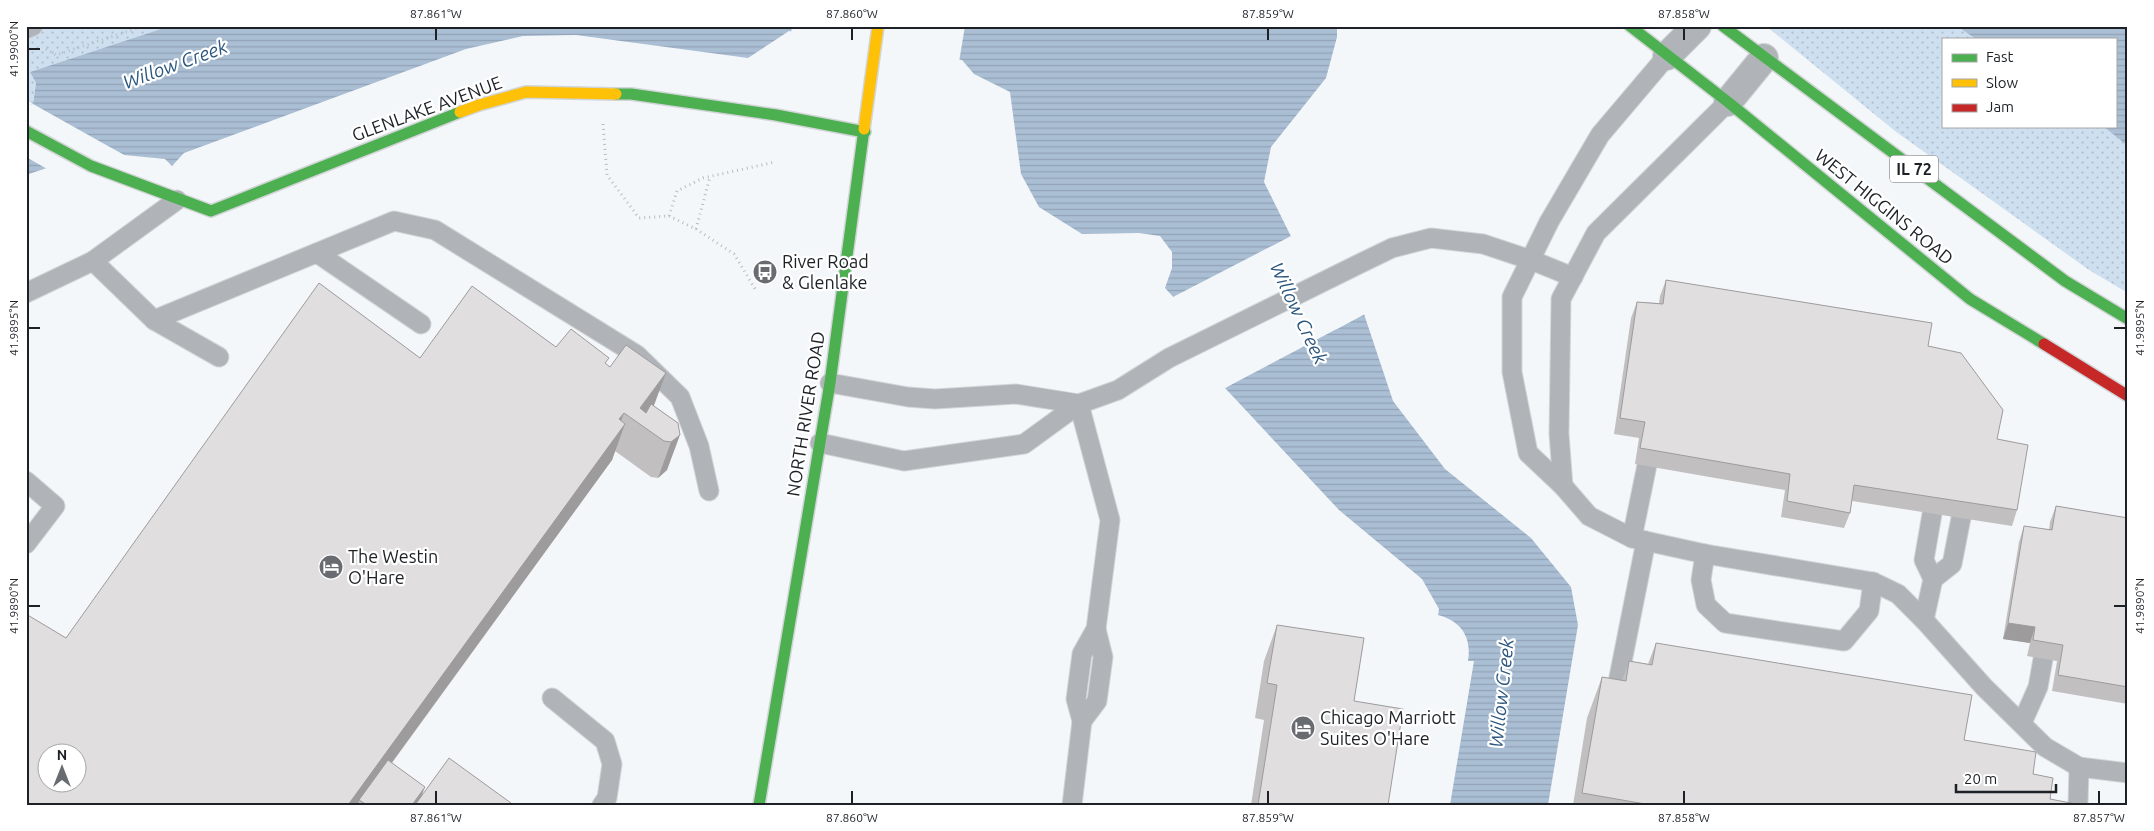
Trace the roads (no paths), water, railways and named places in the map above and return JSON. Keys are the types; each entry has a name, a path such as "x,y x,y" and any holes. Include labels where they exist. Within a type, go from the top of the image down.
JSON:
{"main road":[{"name":"NORTH RIVER ROAD","path":"759,805 830,383 878,26"},
{"name":"WEST HIGGINS ROAD","path":"1630,26 1728,102 1970,299 2128,396"},
{"name":"IL 72","path":"1723,26 2065,281 2128,319"},
{"name":"GLENLAKE AVENUE","path":"26,131 91,166 176,200 211,211 479,106 526,92 631,94 776,115 865,132"}],"street":[{"path":"1667,56 1697,26"},
{"path":"1728,102 1764,58"}],"lane":[{"path":"26,29 33,26"},
{"path":"1667,56 1600,135 1549,222 1512,297 1512,372 1528,453 1563,486 1589,516 1639,540 1705,554 1873,582 1898,594 1984,687 2045,748 2079,767 2128,774"},
{"path":"1563,486 1559,434 1561,299 1596,233 1728,102"},
{"path":"26,292 93,261 176,200"},
{"path":"154,320 394,221 435,230 637,355 680,398 699,446 709,490"},
{"path":"820,443 904,461 1024,444 1079,404 1118,390 1169,358 1392,248 1431,238 1483,244 1531,260 1573,277"},
{"path":"317,253 421,324"},
{"path":"93,261 154,320 218,357"},
{"path":"830,383 908,398 935,399 1016,394 1079,404"},
{"path":"1072,805 1082,721 1076,699 1082,654 1096,629 1110,520 1079,404"},
{"path":"1614,702 1639,540 1647,466"},
{"path":"26,482 55,506 26,544"},
{"path":"1924,620 1933,579 1924,560 1932,514"},
{"path":"1933,579 1952,564 1960,518"},
{"path":"1705,554 1701,580 1706,605 1725,623 1844,641 1869,612 1873,582"},
{"path":"2022,723 2038,687 2043,659"},
{"path":"552,698 605,741 612,764 607,798 602,805"},
{"path":"2078,805 2079,767"}],"water":[{"name":"Willow Creek","path":"170,26 1337,26 1337,37 1326,78 1271,147 1264,182 1337,329 1364,314 1393,401 1445,469 1531,538 1571,587 1578,625 1548,805 1450,805 1474,661 1468,661 1468,645 1463,631 1453,621 1438,615 1439,609 1422,579 1339,510 1225,388 1246,376 1165,288 1172,268 1172,252 1160,236 1139,233 1082,234 1039,207 1021,174 1010,92 974,74 962,60 789,31 748,58 576,35 523,36 466,49 184,153 172,166 165,159 124,155 109,147 26,175 26,106 33,104 36,83 30,72"},
{"path":"1957,26 2128,26 2128,146 2106,128 2116,128 2116,38 1975,38"}],"place":[{"name":"River Road & Glenlake","path":"765,272"},
{"name":"The Westin O'Hare","path":"331,567"},
{"name":"Chicago Marriott Suites O'Hare","path":"1303,728"}]}
